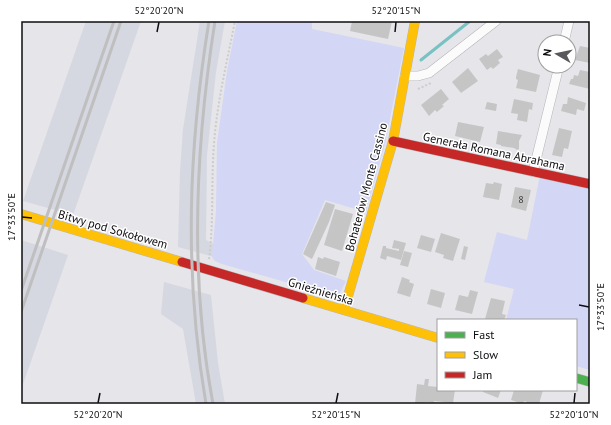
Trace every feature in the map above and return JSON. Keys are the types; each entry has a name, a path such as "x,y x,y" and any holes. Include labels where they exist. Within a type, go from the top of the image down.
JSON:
{"street":[{"name":"Bohaterów Monte Cassino","path":"344,310 393,141 415,21"},
{"path":"405,76 418,76 429,73 496,21"},
{"path":"566,34 569,21"},
{"path":"533,172 556,74"},
{"name":"Generała Romana Abrahama","path":"393,141 590,184"},
{"name":"Bitwy pod Sokołowem","path":"21,214 197,267"},
{"name":"Gnieźnieńska","path":"197,267 437,338"},
{"path":"577,378 590,382"}],"path":[{"path":"209,262 212,235 214,144 219,103 235,21"}],"shaded area":[{"path":"86,21 141,21 73,215 23,201"},
{"path":"200,21 225,21 216,72 207,155 206,240 226,251 218,258 178,247 180,171 183,129"},
{"path":"237,21 312,21 312,29 404,48 385,144 366,212 325,200 302,254 314,270 346,281 338,297 222,264 215,261 212,257 216,211 217,143 227,71"},
{"path":"540,175 590,186 590,370 577,366 577,319 506,319 514,289 484,282 497,232 527,240"},
{"path":"21,240 68,255 21,390"},
{"path":"164,282 211,295 218,363 225,404 196,404 183,329 161,314"}],"building":[{"path":"352,21 392,21 388,39 350,31"},
{"path":"580,46 590,48 590,63 577,60 577,54"},
{"path":"497,49 503,57 498,60 500,63 493,69 491,67 487,70 479,59 486,54 488,56"},
{"path":"468,68 478,81 461,93 452,82"},
{"path":"518,69 540,75 536,92 516,88"},
{"path":"580,70 590,72 590,89 569,84 574,75 578,76"},
{"path":"441,89 449,99 437,112 435,110 429,116 421,105"},
{"path":"568,97 586,103 584,111 577,109 576,115 561,111 563,104 567,104"},
{"path":"514,99 533,103 532,110 529,109 527,122 517,120 518,114 511,113"},
{"path":"487,102 497,104 496,111 485,109"},
{"path":"458,122 484,127 480,142 455,136"},
{"path":"559,128 572,131 568,149 564,148 562,157 552,155"},
{"path":"498,131 522,135 519,141 519,149 517,150 496,144"},
{"path":"494,182 502,184 499,200 483,197 486,183 493,184"},
{"path":"515,187 531,190 526,211 511,207"},
{"path":"326,202 335,205 312,259 303,254"},
{"path":"335,209 353,214 342,251 324,245"},
{"path":"441,233 460,239 453,261 443,258 444,255 435,252"},
{"path":"421,235 435,239 431,252 417,248"},
{"path":"394,240 406,243 401,260 387,256 386,260 380,258 383,246 399,251 399,249 392,248"},
{"path":"464,246 468,247 465,260 461,259"},
{"path":"404,251 412,253 408,267 400,265"},
{"path":"318,257 323,259 324,257 340,262 336,276 315,269"},
{"path":"402,277 410,280 409,282 414,284 410,297 397,293"},
{"path":"431,289 445,293 441,308 427,304"},
{"path":"470,290 478,292 472,314 455,310 459,295 468,297"},
{"path":"491,298 505,301 502,314 506,315 504,319 485,319"},
{"path":"425,379 429,379 428,386 437,387 437,391 455,391 453,403 434,401 439,404 425,402 425,404 415,404 417,384 424,385"},
{"path":"483,391 501,391 498,398"},
{"path":"514,391 543,391 539,404 526,404 527,402 524,401 523,404 511,400"}],"waterway":[{"path":"421,60 470,21"}],"railway":[{"path":"21,291 114,21"},
{"path":"21,312 121,21"},
{"path":"206,404 194,308 191,212 197,117 209,21"},
{"path":"213,404 205,356 200,308 198,212 199,165 203,117 215,21"}],"traffic: fast":[{"path":"577,378 590,382"}],"traffic: slow":[{"path":"344,310 393,141 415,21"},
{"path":"21,214 182,262"},
{"path":"303,298 437,338"}],"traffic: jam":[{"path":"393,141 590,184"},
{"path":"182,262 303,298"}]}
